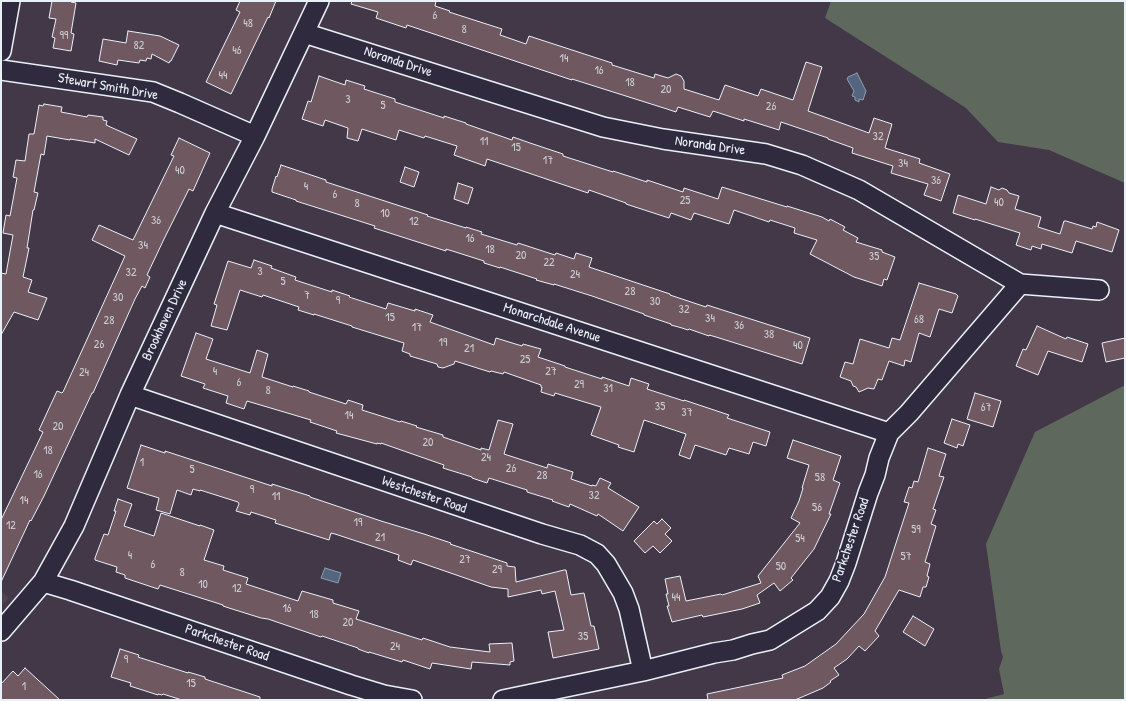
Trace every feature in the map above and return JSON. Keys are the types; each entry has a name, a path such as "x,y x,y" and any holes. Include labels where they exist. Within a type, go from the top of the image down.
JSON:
{"street":[{"path":"1,51 10,1"},
{"name":"Brookhaven Drive","path":"1,631 43,582 74,526 130,395 215,213 255,136 318,1"},
{"name":"Noranda Drive","path":"304,33 603,127 663,139 766,154 802,165 859,190 1020,284 1099,290"},
{"name":"Stewart Smith Drive","path":"1,70 154,92 255,136"},
{"name":"Monarchdale Avenue","path":"215,213 889,433"},
{"name":"Parkchester Road","path":"503,700 643,671 770,640 817,610 830,597 839,580 852,547 879,458 889,433 909,413 1020,284"},
{"name":"Westchester Road","path":"130,395 542,534 580,545 596,554 606,564 623,593 643,671"},
{"name":"Parkchester Road","path":"43,582 351,686 384,695 412,700"}],"shaded area":[{"path":"1,591 9,598 1,606"}],"green space":[{"path":"831,1 1125,1 1125,183 1049,150 998,142 966,108 825,18"},
{"path":"1125,385 1125,700 981,700 1004,694 999,669 1003,657 986,544 1035,432"}],"water":[{"path":"857,73 866,91 863,100 859,99 859,102 852,96 854,91 847,79 848,77"},
{"path":"325,568 341,573 338,583 321,578"}],"building":[{"path":"52,1 71,1 76,3 71,33 74,34 71,51 53,48 55,38 52,37 56,19 49,18"},
{"path":"240,1 276,1 231,94 206,82 240,12 236,10"},
{"path":"352,1 436,1 435,6 450,11 449,12 502,29 500,35 526,44 529,36 654,78 655,74 668,78 676,74 681,76 684,81 684,89 719,100 725,85 758,96 761,89 793,100 806,62 822,67 808,111 869,133 874,118 892,124 885,148 920,159 919,163 950,174 941,201 924,195 928,184 891,173 893,166 852,153 853,148 781,122 779,130 713,111 710,117 678,107 676,112 572,80 407,25 406,28 376,18 378,12 351,4"},
{"path":"128,31 160,36 179,45 169,63 152,54 151,59 147,58 146,61 140,60 139,63 118,60 117,65 99,61 103,39 126,43"},
{"path":"319,76 345,85 346,80 365,86 364,89 395,99 395,102 444,118 444,116 466,123 512,140 513,137 563,154 563,156 647,182 647,180 683,192 684,188 718,199 722,187 822,217 829,221 830,219 845,227 843,230 858,238 856,242 882,250 882,252 895,257 887,280 884,279 882,286 854,277 810,254 817,240 794,233 795,228 770,220 769,222 734,210 729,224 694,213 691,220 671,213 669,218 589,190 588,193 487,159 485,166 454,155 457,146 425,136 424,138 399,130 396,140 362,129 358,141 347,138 348,128 325,120 323,126 302,119 308,101 311,102"},
{"path":"44,104 62,107 61,112 87,117 88,115 103,117 103,120 107,121 106,125 137,139 129,155 95,139 95,143 47,136 44,155 41,154 34,192 38,193 33,210 27,248 29,248 23,277 32,280 28,292 47,298 38,320 14,312 1,335 1,273 6,274 13,235 3,233 6,215 10,216 17,178 13,177 16,160 25,161 29,134 34,134 39,105 43,106"},
{"path":"179,138 210,153 193,191 189,189 164,239 147,275 150,277 145,288 142,286 135,299 93,393 1,582 1,520 43,432 39,430 57,391 63,392 125,256 92,240 99,225 133,240 174,156 171,155"},
{"path":"281,165 326,180 326,182 428,215 427,216 482,232 481,234 517,245 518,243 555,255 556,253 574,259 576,253 592,258 589,267 706,307 707,305 810,338 802,364 716,337 671,325 592,296 536,280 537,279 484,263 484,261 446,249 446,251 374,228 375,226 272,192 276,176 277,177"},
{"path":"405,167 419,172 414,187 400,182"},
{"path":"458,183 473,188 468,204 454,199"},
{"path":"991,187 999,190 1002,188 1007,190 1009,193 1019,196 1015,209 1041,217 1038,227 1060,234 1064,221 1092,229 1093,226 1096,227 1097,222 1119,230 1112,252 1076,241 1072,253 1042,244 1041,249 1032,246 1031,250 1016,245 1020,233 953,213 958,195 986,204"},
{"path":"254,260 296,277 295,280 332,292 332,290 386,309 388,303 433,315 430,322 494,345 496,338 522,346 523,344 541,349 538,357 602,379 602,377 629,386 631,378 649,384 647,389 729,415 727,418 770,432 766,446 753,442 749,454 729,448 726,455 695,445 690,459 679,455 686,434 644,420 634,452 618,447 619,445 591,435 601,407 555,393 554,396 541,392 541,385 504,372 503,374 490,372 455,361 454,364 443,368 438,367 437,364 410,356 410,354 402,351 404,343 298,310 299,307 263,295 262,297 240,290 227,330 211,326 217,305 214,304 228,261 251,268"},
{"path":"919,283 956,294 958,296 952,313 939,309 930,337 919,333 911,362 905,360 904,366 889,361 882,380 878,379 874,389 868,388 859,392 856,387 853,386 851,381 840,377 845,362 853,364 860,339 889,348 892,338 900,340"},
{"path":"1037,326 1066,339 1067,337 1088,344 1082,362 1048,351 1038,375 1016,366 1023,349 1026,350"},
{"path":"196,333 213,339 206,359 250,373 257,350 268,354 262,377 346,404 348,400 363,405 362,410 417,426 416,427 443,435 443,437 481,450 481,448 489,450 498,420 513,424 504,454 547,468 548,464 573,472 571,479 592,486 596,486 600,478 611,483 608,488 639,507 623,531 598,514 597,516 570,504 569,507 552,501 553,500 527,492 527,490 489,478 487,483 443,468 444,465 381,443 377,444 336,433 337,431 310,422 311,420 247,401 244,409 226,403 228,396 203,388 205,384 181,376"},
{"path":"1125,338 1125,358 1106,362 1102,343"},
{"path":"975,393 1001,401 993,427 967,419"},
{"path":"952,419 970,425 963,446 958,444 957,448 944,443"},
{"path":"793,440 841,456 833,480 840,483 829,514 831,514 814,549 791,578 793,580 780,591 774,583 757,595 760,603 742,609 703,617 702,615 672,622 667,606 669,606 666,594 668,594 665,579 680,576 686,601 722,595 761,583 758,576 800,523 791,518 799,501 809,465 787,458"},
{"path":"141,445 165,453 165,451 272,486 272,484 310,496 507,563 507,566 515,567 516,582 566,570 571,595 584,593 591,626 594,626 599,649 553,658 548,632 564,630 555,591 542,594 541,590 508,597 508,589 491,587 413,560 411,565 398,560 399,555 335,534 331,533 329,540 275,523 276,520 251,512 250,515 236,511 239,504 238,502 200,490 193,489 191,495 177,490 170,514 156,510 159,498 127,488"},
{"path":"928,448 946,454 939,476 944,477 933,509 936,510 931,524 936,526 925,562 930,564 927,576 929,577 926,587 923,587 920,597 899,590 875,631 879,636 865,651 859,646 847,659 834,668 839,675 823,688 795,700 708,700 707,694 783,678 782,675 805,666 836,644 864,614 885,577 909,503 904,502 909,487 912,488 914,481 918,482"},
{"path":"118,499 132,504 124,526 154,536 161,513 214,530 204,560 224,566 223,570 248,578 246,584 298,601 302,591 333,600 333,603 359,611 356,619 422,640 423,638 450,647 490,652 489,644 512,643 514,661 510,662 510,665 472,662 471,669 432,663 430,669 403,660 402,662 369,653 322,636 321,637 160,585 158,589 125,578 125,575 116,572 117,567 95,560 104,534 108,535 116,511 114,511"},
{"path":"662,519 671,528 665,534 672,541 660,553 653,546 645,553 634,541 654,521 657,524"},
{"path":"913,616 934,629 925,646 903,632"},
{"path":"120,649 139,655 138,657 205,677 205,679 260,697 260,700 182,700 163,694 158,695 130,686 131,683 111,677"},
{"path":"25,668 60,700 1,700 1,684 13,671 18,676"}]}
